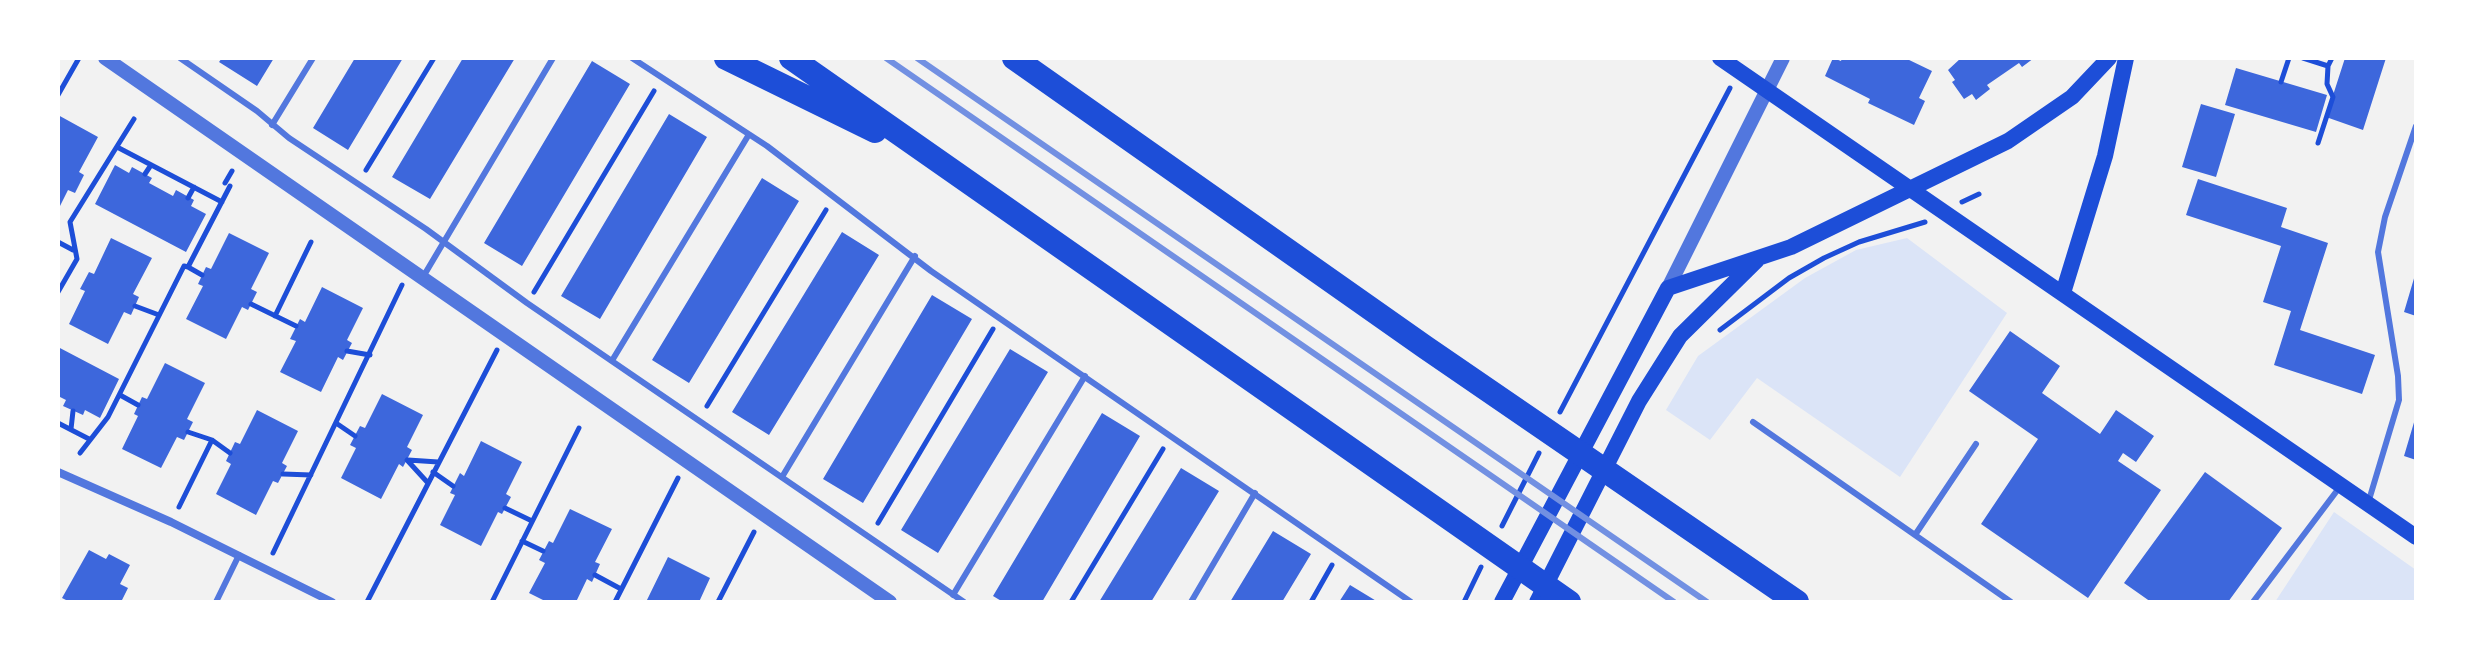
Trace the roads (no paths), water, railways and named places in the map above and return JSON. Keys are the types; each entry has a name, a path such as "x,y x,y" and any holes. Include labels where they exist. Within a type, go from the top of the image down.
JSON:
{"highway":[{"path":"726,58 942,163"},
{"path":"791,58 1569,602"},
{"path":"1014,58 1425,347 1797,602"}],"main road":[{"path":"1720,58 1915,189 2416,537"},
{"path":"1502,602 1668,288 1791,247 2008,141 2072,97 2109,58"},
{"path":"2063,293 2105,156 2126,58"},
{"path":"1537,602 1639,401 1680,336 1760,257"}],"street":[{"path":"105,58 890,602"},
{"path":"1668,288 1783,58"},
{"path":"58,472 239,555 332,602"}],"lane":[{"path":"180,58 527,303 964,602"},
{"path":"272,125 313,58"},
{"path":"423,277 553,58"},
{"path":"632,58 829,190 915,256 1411,602"},
{"path":"2368,503 2399,400 2378,252 2385,217 2416,126"},
{"path":"613,359 748,136"},
{"path":"782,477 915,256"},
{"path":"953,595 1085,376"},
{"path":"1753,422 2011,602"},
{"path":"1915,535 1976,444"},
{"path":"2253,602 2341,485"},
{"path":"1191,602 1255,493"},
{"path":"216,602 239,555"}],"railway":[{"path":"886,58 1674,602"},
{"path":"917,58 1707,602"}]}
